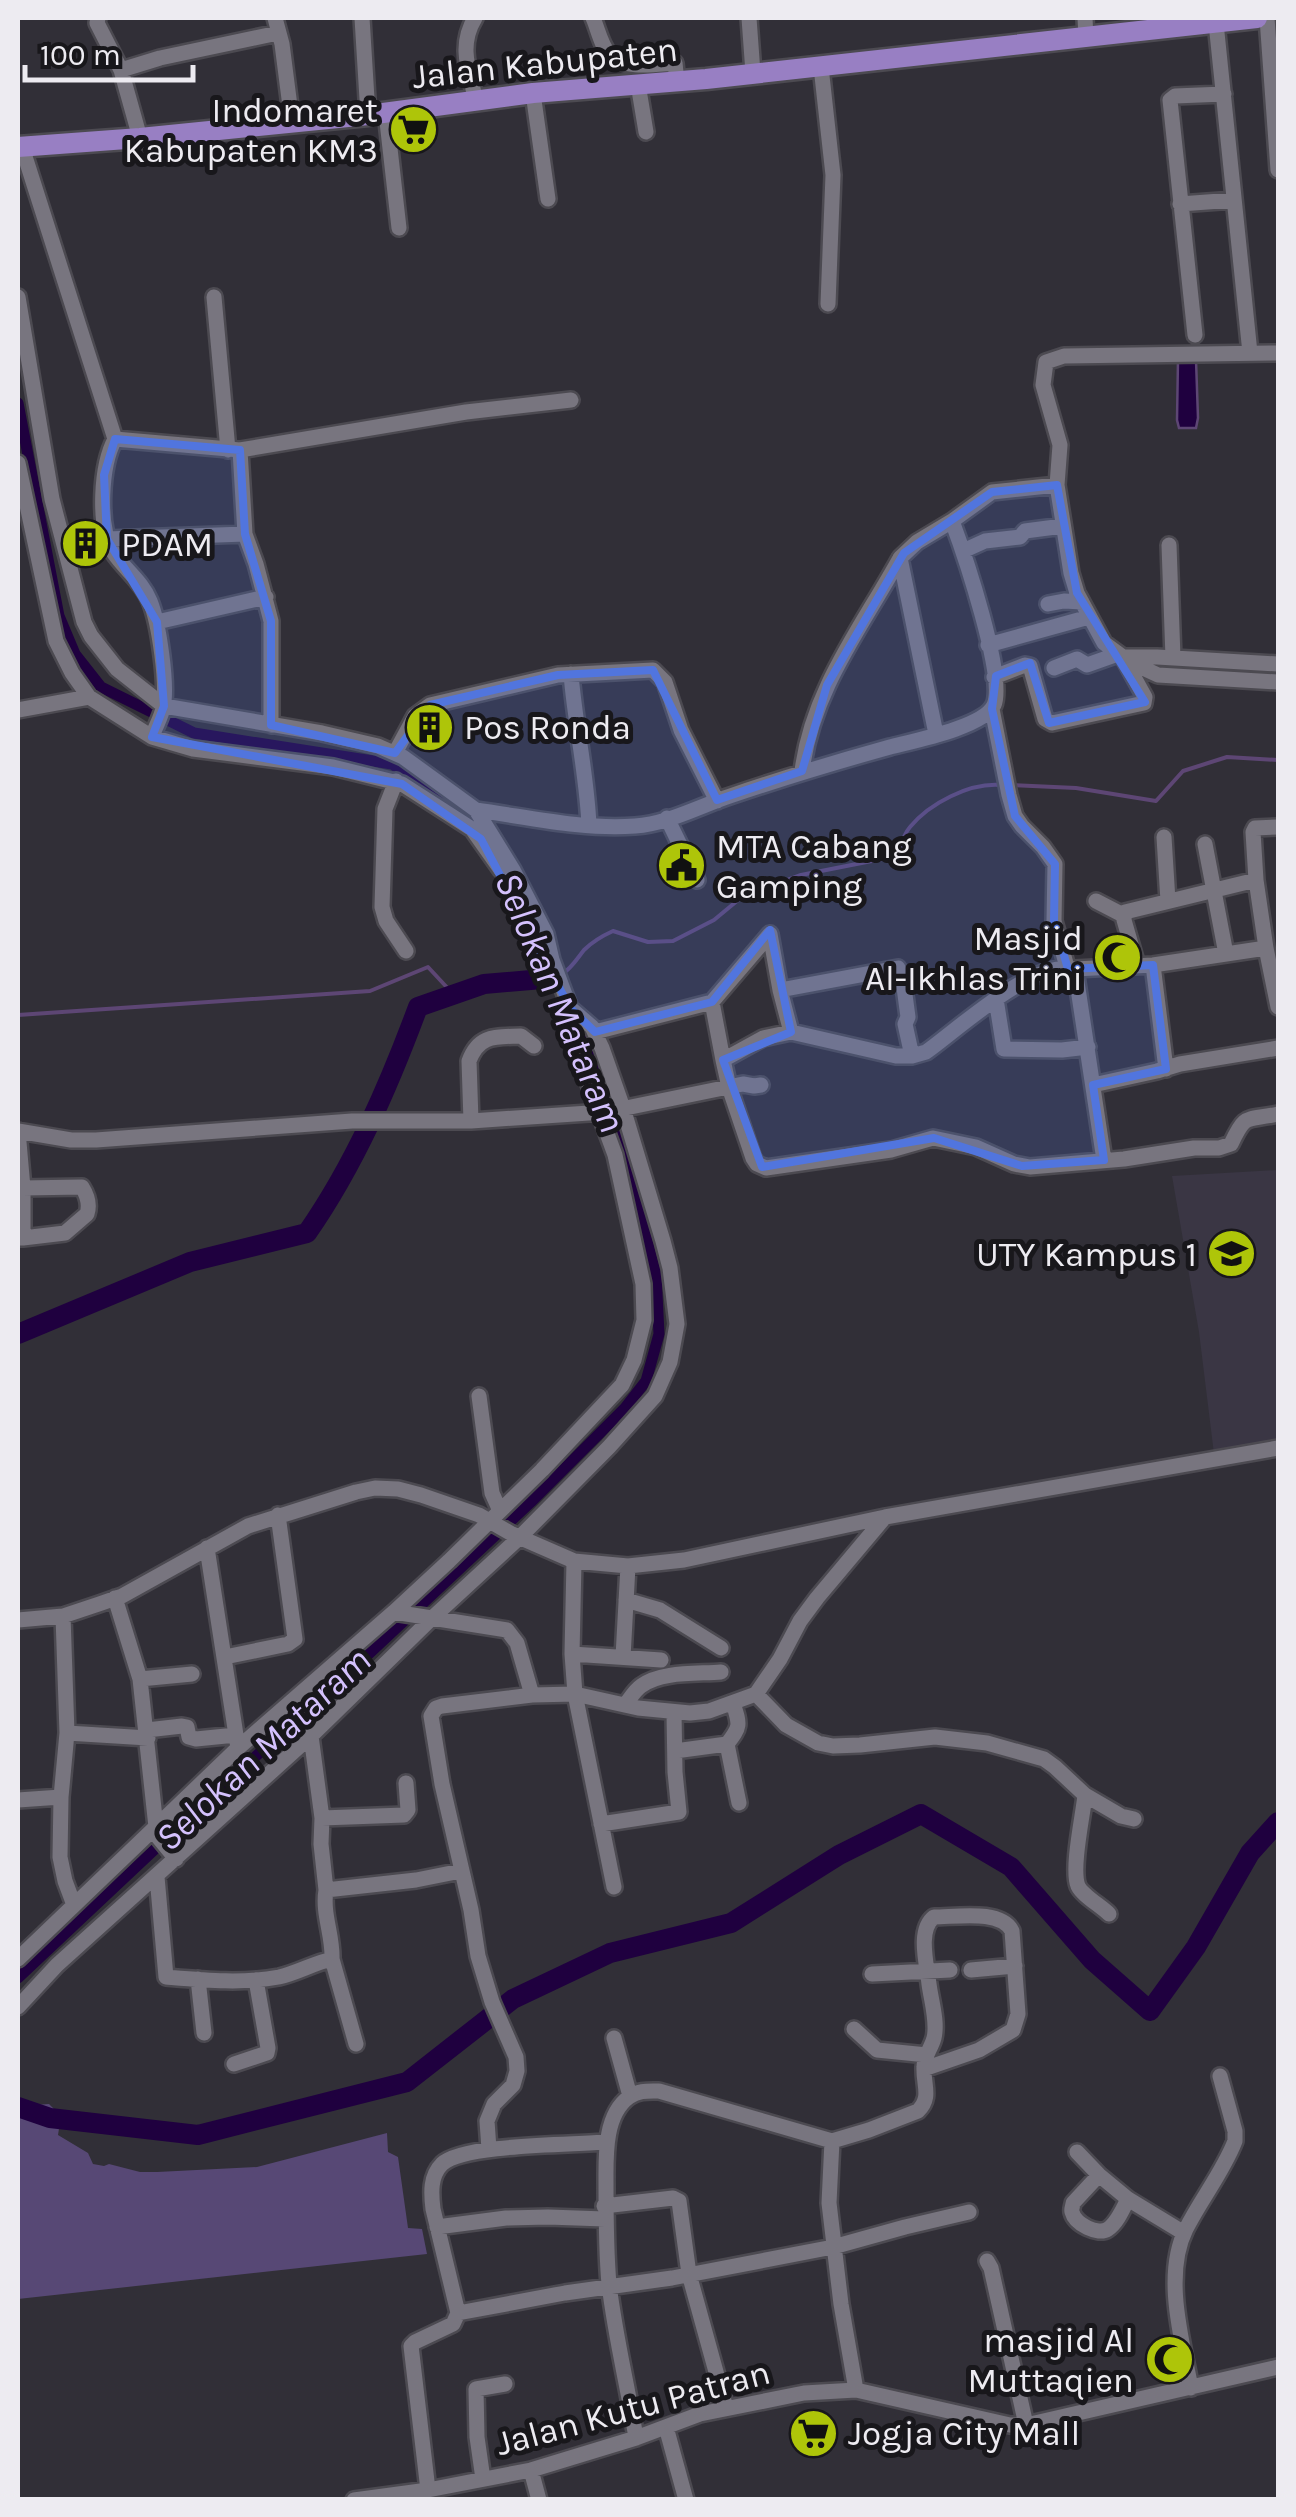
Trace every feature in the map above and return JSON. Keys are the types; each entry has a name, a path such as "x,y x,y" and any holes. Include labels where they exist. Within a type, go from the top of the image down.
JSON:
{"main road":[{"name":"Jalan Kabupaten","path":"20,147 821,67 1086,28 1256,18"}],"street":[{"path":"98,18 121,70 140,138"},
{"path":"362,18 398,228"},
{"path":"476,18 467,31 465,44 476,101"},
{"path":"594,18 613,58 641,64 675,62 677,82"},
{"path":"748,18 753,73"},
{"path":"1266,18 1278,170"},
{"path":"1216,23 1250,353"},
{"path":"121,70 276,25 292,122"},
{"path":"821,67 833,198 828,304"},
{"path":"638,84 646,132"},
{"path":"534,93 548,199"},
{"path":"1195,335 1170,100 1174,96 1224,94"},
{"path":"20,147 114,439 104,475 107,539 142,585 157,622 162,662 158,722"},
{"path":"1180,204 1234,200"},
{"path":"18,296 52,499 84,622 158,722 193,750 405,775 476,810 590,826 640,826 667,818 802,772 936,734 983,718 992,709 996,696 994,677 980,607 952,521"},
{"path":"214,297 245,534 266,597 272,640 271,726"},
{"path":"1278,352 1073,356 1046,362 1042,385 1060,445 1057,485 1071,573 1104,643 1158,675 1278,664"},
{"path":"114,439 234,450 466,412 572,400"},
{"path":"18,464 56,640 72,674 89,697"},
{"path":"802,772 810,729 827,685 900,558 992,492 1057,485"},
{"path":"963,551 985,542 1020,537 1024,531 1063,526"},
{"path":"107,539 245,534"},
{"path":"1169,545 1173,658"},
{"path":"900,558 936,734"},
{"path":"157,622 266,597"},
{"path":"1048,604 1064,601 1086,609"},
{"path":"988,645 1086,609"},
{"path":"994,677 1030,666 1049,723 1144,703 1125,656"},
{"path":"1054,668 1077,658 1087,666 1125,656 1173,658 1278,682"},
{"path":"395,752 415,716 426,707 526,681 570,674 652,670 668,688 681,730 717,800"},
{"path":"570,674 590,826"},
{"path":"18,710 89,697 158,722 271,726 360,740 395,752 405,775 481,839 547,953 568,1004 569,1030 612,1110 670,1268 676,1324 670,1362 645,1410 309,1734 57,1965 18,2007"},
{"path":"992,709 1015,816 1053,859 1056,870 1054,921 1071,968 1088,1047 1104,1160"},
{"path":"405,775 385,809 381,896 386,921 406,951"},
{"path":"476,810 542,926 548,941 547,953"},
{"path":"667,818 697,880"},
{"path":"1278,827 1253,830 1256,880 1278,1007"},
{"path":"1164,837 1168,901"},
{"path":"1205,844 1226,954"},
{"path":"1123,916 1127,911 1256,880"},
{"path":"1096,901 1123,916 1145,966 1166,1069"},
{"path":"595,1032 712,1002 770,934 791,1032"},
{"path":"722,1060 763,1038 791,1032 896,1056 912,1056 936,1045 1020,982 1071,968 1145,966 1266,948"},
{"path":"780,990 898,968 903,980 908,1018 905,1024 912,1056"},
{"path":"996,999 1004,1049 1088,1047"},
{"path":"712,1002 728,1087 753,1158 766,1168 891,1150 933,1138 976,1147 1022,1166 1054,1166 1224,1147 1231,1144 1243,1122 1278,1114"},
{"path":"18,1959 156,1832 237,1742 294,1708 397,1613 622,1385 640,1338 644,1284 595,1032 568,1004"},
{"path":"470,1121 469,1061 480,1042 520,1036 534,1046"},
{"path":"1093,1085 1180,1064 1278,1048"},
{"path":"21,1186 82,1186 87,1214 64,1233 20,1238 18,1131 96,1140 352,1121 470,1121 612,1110 743,1084 761,1084"},
{"path":"479,1396 494,1518"},
{"path":"18,1620 63,1616 115,1598 248,1526 375,1488 398,1489 494,1518 516,1536 574,1562 628,1566 709,1556 885,1516 1278,1448"},
{"path":"224,1657 285,1645 295,1639 278,1515"},
{"path":"489,2149 487,2121 494,2104 514,2085 516,2056 492,2002 478,1956 442,1784 433,1711 442,1706 532,1695 574,1694 674,1712 700,1712 756,1694 816,1598 885,1516"},
{"path":"207,1548 237,1742"},
{"path":"574,1562 574,1694 614,1887"},
{"path":"623,1657 628,1566"},
{"path":"115,1598 140,1679 156,1832 174,1856"},
{"path":"626,1600 660,1610 721,1648"},
{"path":"397,1613 507,1630 517,1643 532,1695"},
{"path":"63,1616 67,1733 60,1857 62,1875 74,1905"},
{"path":"572,1654 661,1660"},
{"path":"625,1705 636,1689 664,1677 721,1672"},
{"path":"140,1679 192,1674"},
{"path":"756,1694 786,1725 833,1746 935,1736 986,1743 1044,1760 1086,1795 1134,1820"},
{"path":"675,1751 727,1744 738,1730 733,1703"},
{"path":"294,1708 309,1734 322,1818 324,1910 332,1959 356,2044"},
{"path":"601,1824 679,1812 674,1712"},
{"path":"67,1733 148,1734 182,1726 187,1728 189,1737 237,1742"},
{"path":"727,1744 738,1803"},
{"path":"322,1818 404,1815 408,1810 406,1784"},
{"path":"1086,1795 1078,1886 1109,1914"},
{"path":"18,1800 62,1797"},
{"path":"326,1890 461,1871"},
{"path":"157,1877 166,1977 256,1980 284,1976 332,1959"},
{"path":"636,2438 610,2287 605,2212 606,2142 618,2111 630,2096 659,2091 832,2141 918,2111 927,2096 925,2062 934,2037 926,1926 934,1917 998,1918 1008,1923 1012,1931 1018,2014 1014,2030 979,2050 925,2062 877,2050 854,2029"},
{"path":"972,1970 1015,1966"},
{"path":"872,1974 950,1970"},
{"path":"198,1979 204,2033"},
{"path":"234,2064 264,2056 268,2048 256,1980"},
{"path":"614,2038 630,2096"},
{"path":"1192,2388 1174,2287 1175,2264 1184,2232 1235,2141 1220,2076"},
{"path":"832,2141 828,2203 856,2390"},
{"path":"428,2490 411,2346 453,2324 458,2312 431,2194 434,2175 444,2161 468,2152 606,2142"},
{"path":"1077,2152 1128,2200 1184,2232"},
{"path":"1100,2175 1073,2204 1074,2217 1096,2232 1103,2232 1128,2200"},
{"path":"438,2227 605,2212 677,2199 689,2274 726,2408"},
{"path":"458,2312 833,2247 969,2212"},
{"path":"987,2260 1026,2425"},
{"name":"Jalan Kutu Patran","path":"354,2500 532,2470 700,2414 804,2393 856,2390 1010,2425 1026,2425 1278,2366"},
{"path":"483,2479 476,2388 505,2384"},
{"path":"666,2428 686,2500"},
{"path":"532,2470 539,2500"},
{"path":"465,2483 470,2500"}],"highlighted area":[{"path":"115,439 240,450 245,534 271,621 271,725 395,753 430,705 558,675 653,670 717,800 802,771 827,685 904,553 992,492 1057,485 1077,593 1145,702 1049,723 1030,663 996,676 992,709 1015,816 1055,864 1054,921 1068,969 1153,965 1166,1069 1093,1085 1104,1160 1022,1166 934,1138 762,1167 723,1060 791,1032 770,930 712,1002 595,1032 570,1008 481,839 402,784 152,737 164,706 157,622 107,539 104,475"}],"shaded area":[{"path":"1178,359 1196,360 1196,428 1179,428"},
{"name":"UTY Kampus 1","path":"1278,1170 1278,1440 1214,1454 1199,1332 1172,1176"},
{"path":"18,2099 35,2105 49,2104 61,2116 58,2135 88,2153 93,2164 140,2172 257,2167 387,2133 388,2152 398,2157 408,2228 422,2229 427,2254 18,2299"}],"waterway":[{"name":"Selokan Mataram","path":"18,403 59,616 75,654 101,687 194,733 392,764 447,798 480,830"},
{"path":"1010,785 1076,788 1156,801 1183,771 1227,757 1278,760"},
{"path":"561,975 587,947 613,931 648,942 673,941 714,920 743,896 801,875 897,856 908,830 928,810 963,791 1000,785"},
{"path":"18,1015 370,991 428,967 454,995"},
{"path":"18,1334 190,1262 307,1233 341,1180 370,1123 418,1007 484,984 554,978"},
{"name":"Selokan Mataram","path":"18,1978 531,1502 625,1408 646,1381 659,1334 656,1274 607,1092 571,1017"},
{"path":"18,2107 50,2118 198,2135 407,2082 513,1999 610,1953 731,1923 839,1855 921,1814 1011,1867 1092,1960 1150,2011 1196,1947 1250,1853 1278,1822"}],"place":[{"name":"Indomaret Kabupaten KM3","path":"413,130"},
{"name":"PDAM","path":"86,544"},
{"name":"Pos Ronda","path":"429,727"},
{"name":"MTA Cabang Gamping","path":"681,866"},
{"name":"Masjid Al-Ikhlas Trini","path":"1118,958"},
{"name":"UTY Kampus 1","path":"1232,1254"},
{"name":"masjid Al Muttaqien","path":"1169,2360"},
{"name":"Jogja City Mall","path":"813,2433"}]}
